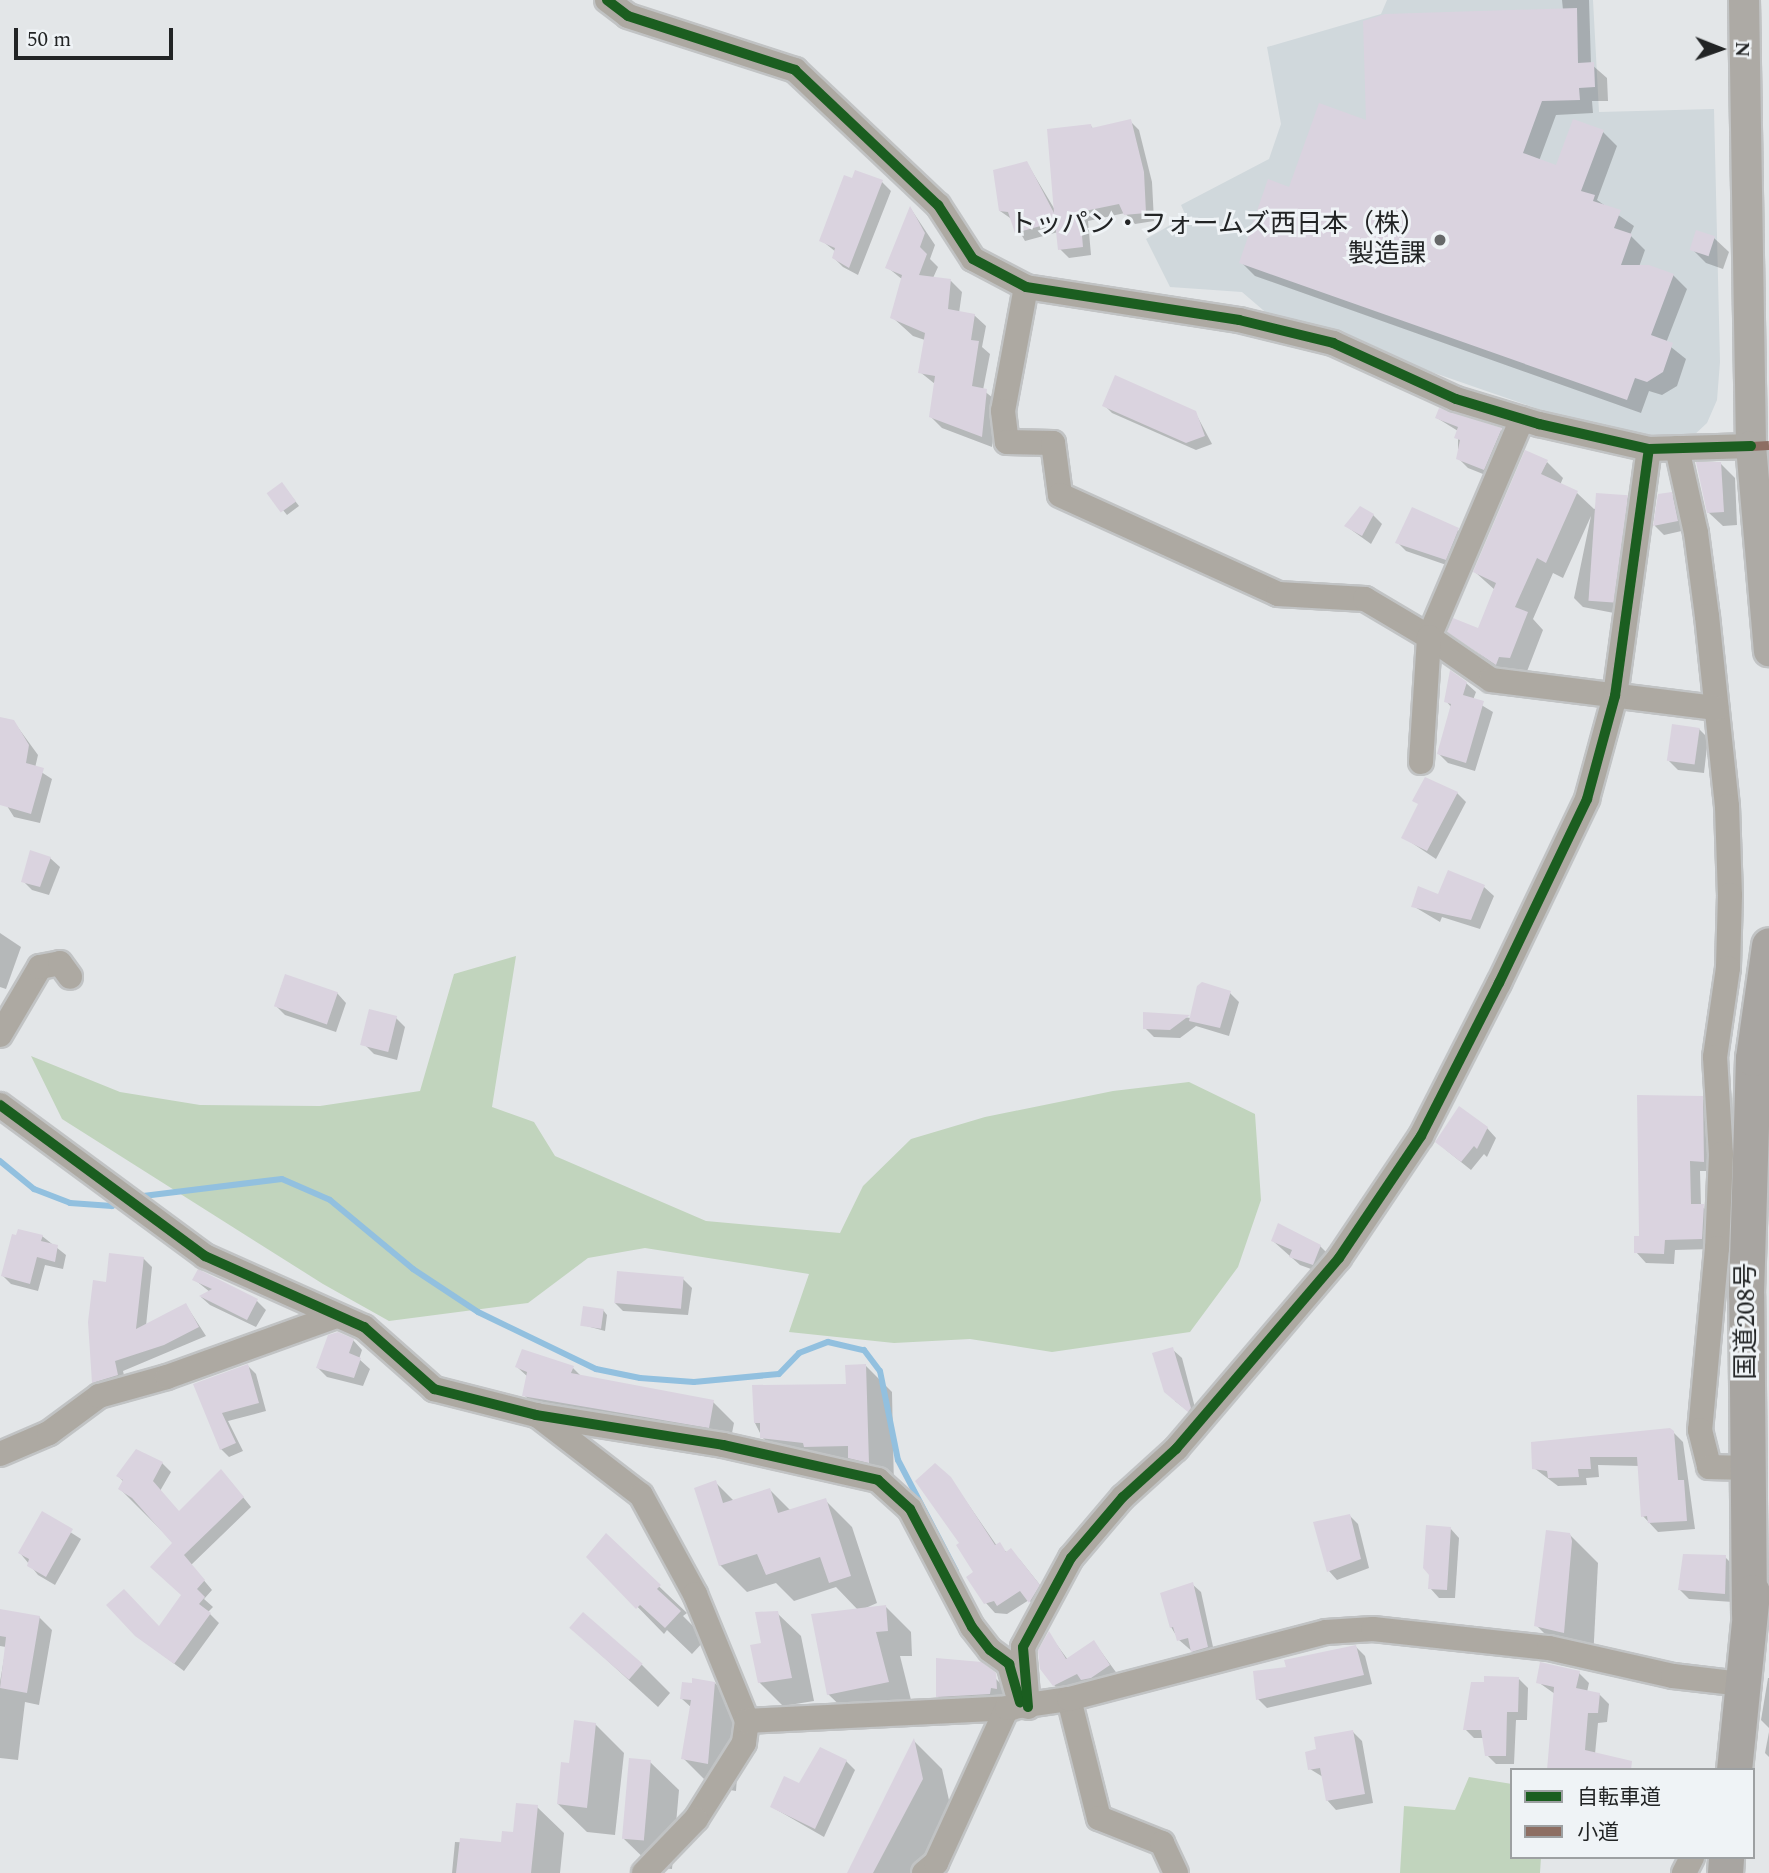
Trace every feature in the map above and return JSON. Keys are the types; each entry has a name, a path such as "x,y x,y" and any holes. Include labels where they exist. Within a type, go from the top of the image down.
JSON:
{"highway":[{"name":"国道208号","path":"1734,1768 1741,1684 1759,1618 1759,1459 1746,1294 1753,1058 1769,945"}],"main road":[{"path":"1744,0 1751,446 1769,651"}],"street":[{"path":"607,0 628,16 795,70 938,205 973,259 1026,287 1240,320 1333,343 1456,399 1521,419 1649,449 1751,446"},
{"path":"1026,287 1003,411 1007,442 1053,443 1060,495 1278,594 1365,599 1429,637 1491,680 1716,708"},
{"path":"1421,762 1429,637 1521,419"},
{"path":"1677,448 1696,533 1716,708 1730,895 1728,968 1715,1057 1721,1154 1700,1430 1709,1467 1759,1459"},
{"path":"1020,1708 1023,1647 1071,1558 1123,1497 1176,1449 1339,1258 1421,1136 1587,799 1615,696 1649,449"},
{"path":"0,1035 40,967 60,962 70,977"},
{"path":"1715,1057 1753,1058"},
{"path":"0,1105 205,1255 334,1317 364,1327 434,1389 536,1415 723,1445 878,1480 911,1509 972,1627 989,1650 1009,1664 1020,1708"},
{"path":"0,1454 50,1433 99,1396 334,1317"},
{"path":"536,1415 641,1495 695,1594 747,1721 744,1743 696,1819 644,1873"},
{"path":"747,1721 1020,1708 1069,1699 1326,1632 1373,1629 1549,1648 1673,1676 1741,1684"},
{"path":"1069,1699 1098,1818 1162,1843 1177,1873"},
{"path":"924,1873 936,1863 1007,1708 1020,1708"}],"shaded area":[{"path":"1387,0 1593,0 1599,112 1714,109 1720,362 1717,400 1707,423 1692,437 1647,442 1605,432 1270,316 1242,292 1170,287 1146,239 1186,216 1181,205 1269,159 1281,124 1267,47 1381,14"}],"green space":[{"path":"516,956 492,1107 534,1122 555,1156 706,1221 840,1233 863,1186 911,1139 985,1117 1113,1091 1189,1082 1255,1114 1261,1200 1238,1267 1190,1332 1052,1352 970,1339 894,1343 789,1332 809,1274 645,1248 588,1258 528,1303 389,1321 323,1284 62,1119 31,1056 120,1092 200,1105 320,1106 420,1091 454,974"},
{"path":"1469,1777 1510,1784 1510,1859 1541,1859 1540,1873 1400,1873 1404,1806 1455,1810"}],"building":[{"path":"1577,8 1578,63 1594,62 1595,87 1579,88 1580,100 1542,101 1523,153 1556,165 1573,119 1604,130 1581,191 1595,195 1593,201 1621,210 1614,228 1632,234 1621,265 1649,265 1674,274 1651,335 1673,343 1663,372 1647,382 1635,378 1627,400 1239,263 1268,179 1289,187 1319,103 1366,120 1363,21 1385,14"},
{"path":"1131,119 1144,172 1146,213 1124,215 1119,204 1080,212 1083,247 1058,250 1055,222 1015,233 1008,212 999,211 993,170 1027,161 1054,213 1047,129 1091,124 1092,128"},
{"path":"855,170 883,180 849,268 832,258 835,248 819,241 844,175 852,178"},
{"path":"910,206 925,233 920,247 927,254 919,275 951,279 948,309 975,314 971,340 979,341 972,386 987,389 982,437 929,417 935,376 918,373 925,333 890,318 902,275 885,268"},
{"path":"1696,230 1715,236 1709,256 1690,250"},
{"path":"1115,375 1196,411 1205,436 1186,443 1102,406"},
{"path":"1439,408 1502,428 1484,470 1456,459 1460,440 1454,438 1458,427 1435,418"},
{"path":"1525,450 1548,460 1541,474 1578,491 1546,563 1537,558 1515,607 1528,612 1510,658 1499,657 1496,665 1447,632 1453,618 1478,628 1496,583 1473,572"},
{"path":"1696,462 1721,462 1724,512 1707,513"},
{"path":"282,482 296,501 281,513 267,493"},
{"path":"1672,492 1678,521 1653,526 1658,494"},
{"path":"1596,493 1628,495 1620,603 1588,601"},
{"path":"1360,506 1374,514 1362,536 1344,526"},
{"path":"1412,507 1459,528 1446,560 1395,543"},
{"path":"1450,670 1467,682 1463,695 1484,701 1466,763 1437,754 1451,704 1444,702"},
{"path":"0,717 14,720 29,745 26,763 44,768 31,814 0,805"},
{"path":"1672,724 1700,728 1695,765 1667,761"},
{"path":"1425,777 1458,792 1427,851 1401,838 1418,804 1412,801"},
{"path":"30,850 51,857 40,887 21,882"},
{"path":"1448,870 1485,885 1471,920 1411,907 1418,886 1438,894"},
{"path":"285,974 338,992 327,1024 274,1006"},
{"path":"1202,982 1231,991 1220,1028 1189,1021 1197,986"},
{"path":"369,1009 397,1016 388,1052 360,1045"},
{"path":"1143,1012 1190,1015 1170,1030 1143,1029"},
{"path":"1637,1095 1703,1096 1704,1162 1690,1161 1691,1204 1704,1204 1702,1239 1665,1240 1664,1254 1634,1253 1634,1236 1639,1236"},
{"path":"1459,1106 1488,1127 1477,1149 1474,1146 1461,1162 1435,1142"},
{"path":"1278,1223 1321,1245 1313,1265 1289,1257 1292,1250 1271,1241"},
{"path":"18,1229 43,1235 41,1241 58,1245 55,1262 37,1257 30,1284 1,1276 12,1234 16,1235"},
{"path":"109,1253 144,1257 136,1329 186,1303 199,1327 164,1345 115,1361 118,1375 92,1383 88,1322 93,1280 106,1282"},
{"path":"198,1269 258,1299 247,1320 199,1296 212,1289 192,1280"},
{"path":"617,1271 684,1277 681,1309 614,1303"},
{"path":"583,1306 604,1309 601,1329 580,1326"},
{"path":"338,1332 354,1339 349,1353 361,1358 354,1378 316,1368 328,1335"},
{"path":"1173,1347 1191,1408 1188,1412 1164,1392 1152,1353"},
{"path":"522,1349 574,1366 571,1373 714,1400 709,1428 522,1396 527,1372 515,1367"},
{"path":"248,1364 259,1403 222,1413 236,1443 220,1450 193,1384"},
{"path":"866,1364 869,1463 848,1458 848,1446 804,1447 803,1443 760,1438 760,1423 754,1423 752,1385 846,1384 845,1365"},
{"path":"1670,1428 1674,1431 1678,1480 1684,1480 1687,1521 1648,1523 1647,1516 1641,1517 1637,1457 1590,1457 1591,1469 1578,1469 1579,1477 1548,1478 1547,1471 1532,1469 1531,1442"},
{"path":"136,1449 163,1462 153,1481 179,1511 221,1469 244,1497 184,1555 205,1580 197,1589 205,1597 199,1604 211,1613 174,1664 135,1636 106,1605 124,1589 159,1626 181,1595 150,1567 172,1543 132,1498 118,1489 123,1480 116,1476"},
{"path":"935,1463 951,1477 995,1545 1000,1542 1006,1552 1011,1548 1040,1585 1029,1603 1020,1591 997,1606 994,1601 984,1604 966,1577 973,1572 956,1545 959,1543 915,1481"},
{"path":"716,1480 723,1503 770,1488 778,1513 826,1498 851,1576 829,1583 820,1557 766,1575 757,1554 719,1566 694,1488"},
{"path":"42,1511 73,1529 46,1577 27,1566 29,1559 18,1553"},
{"path":"1350,1514 1361,1559 1327,1572 1313,1522"},
{"path":"1426,1525 1451,1527 1447,1590 1428,1589 1429,1575 1423,1568"},
{"path":"1546,1530 1570,1533 1572,1541 1564,1633 1534,1626"},
{"path":"606,1533 661,1585 657,1589 681,1611 665,1628 640,1605 636,1609 586,1557"},
{"path":"1683,1554 1726,1555 1725,1594 1678,1590"},
{"path":"1193,1582 1208,1647 1191,1652 1188,1638 1177,1641 1173,1627 1170,1628 1160,1593"},
{"path":"886,1605 888,1631 876,1632 889,1682 827,1695 811,1614"},
{"path":"0,1609 40,1616 27,1693 0,1688 6,1637 0,1636"},
{"path":"778,1611 792,1678 758,1683 750,1645 761,1643 755,1612"},
{"path":"583,1612 643,1664 629,1680 569,1628"},
{"path":"1049,1631 1066,1659 1094,1640 1110,1665 1091,1678 1081,1680 1077,1674 1053,1686 1040,1669 1038,1650"},
{"path":"1356,1645 1364,1675 1256,1700 1253,1671 1286,1667 1284,1660"},
{"path":"936,1658 982,1662 996,1673 997,1689 991,1688 990,1694 936,1697"},
{"path":"1540,1662 1580,1671 1576,1688 1600,1693 1598,1713 1588,1713 1585,1750 1632,1761 1631,1768 1547,1768 1554,1687 1536,1683"},
{"path":"1484,1676 1519,1677 1518,1712 1507,1712 1506,1756 1485,1756 1481,1730 1463,1730 1471,1682 1484,1682"},
{"path":"692,1678 715,1682 708,1764 681,1759 691,1700 680,1699 682,1682 692,1683"},
{"path":"574,1720 596,1723 587,1808 557,1804 561,1762 569,1763"},
{"path":"1353,1730 1365,1794 1326,1801 1320,1768 1308,1770 1305,1752 1316,1749 1314,1737"},
{"path":"914,1738 923,1779 873,1873 847,1873"},
{"path":"820,1747 847,1760 815,1829 770,1807 784,1776 799,1783"},
{"path":"629,1758 651,1760 644,1841 622,1839"},
{"path":"516,1803 538,1805 531,1873 456,1873 460,1838 501,1842 502,1831 513,1832"}],"waterway":[{"path":"0,1161 34,1189 70,1203 112,1206 122,1201"},
{"path":"135,1197 282,1179 330,1200 413,1269 478,1312 596,1369 640,1378 694,1382 779,1374 799,1353 828,1342 864,1350 880,1371 898,1460 956,1571"}],"marked path":[{"path":"1751,446 1769,445"}],"cycle path":[{"path":"607,0 628,16 795,70 938,205 973,259 1026,287 1239,320 1333,343 1456,399 1539,424 1649,449 1751,446"},
{"path":"1028,1707 1023,1647 1071,1558 1123,1497 1176,1449 1339,1258 1421,1136 1499,983 1587,799 1615,696 1649,449"},
{"path":"0,1105 205,1256 364,1327 434,1389 536,1415 723,1445 878,1480 910,1509 972,1627 990,1650 1009,1664 1020,1702"}],"place":[{"name":"トッパン・フォームズ西日本（株） 製造課","path":"1440,240"}]}
